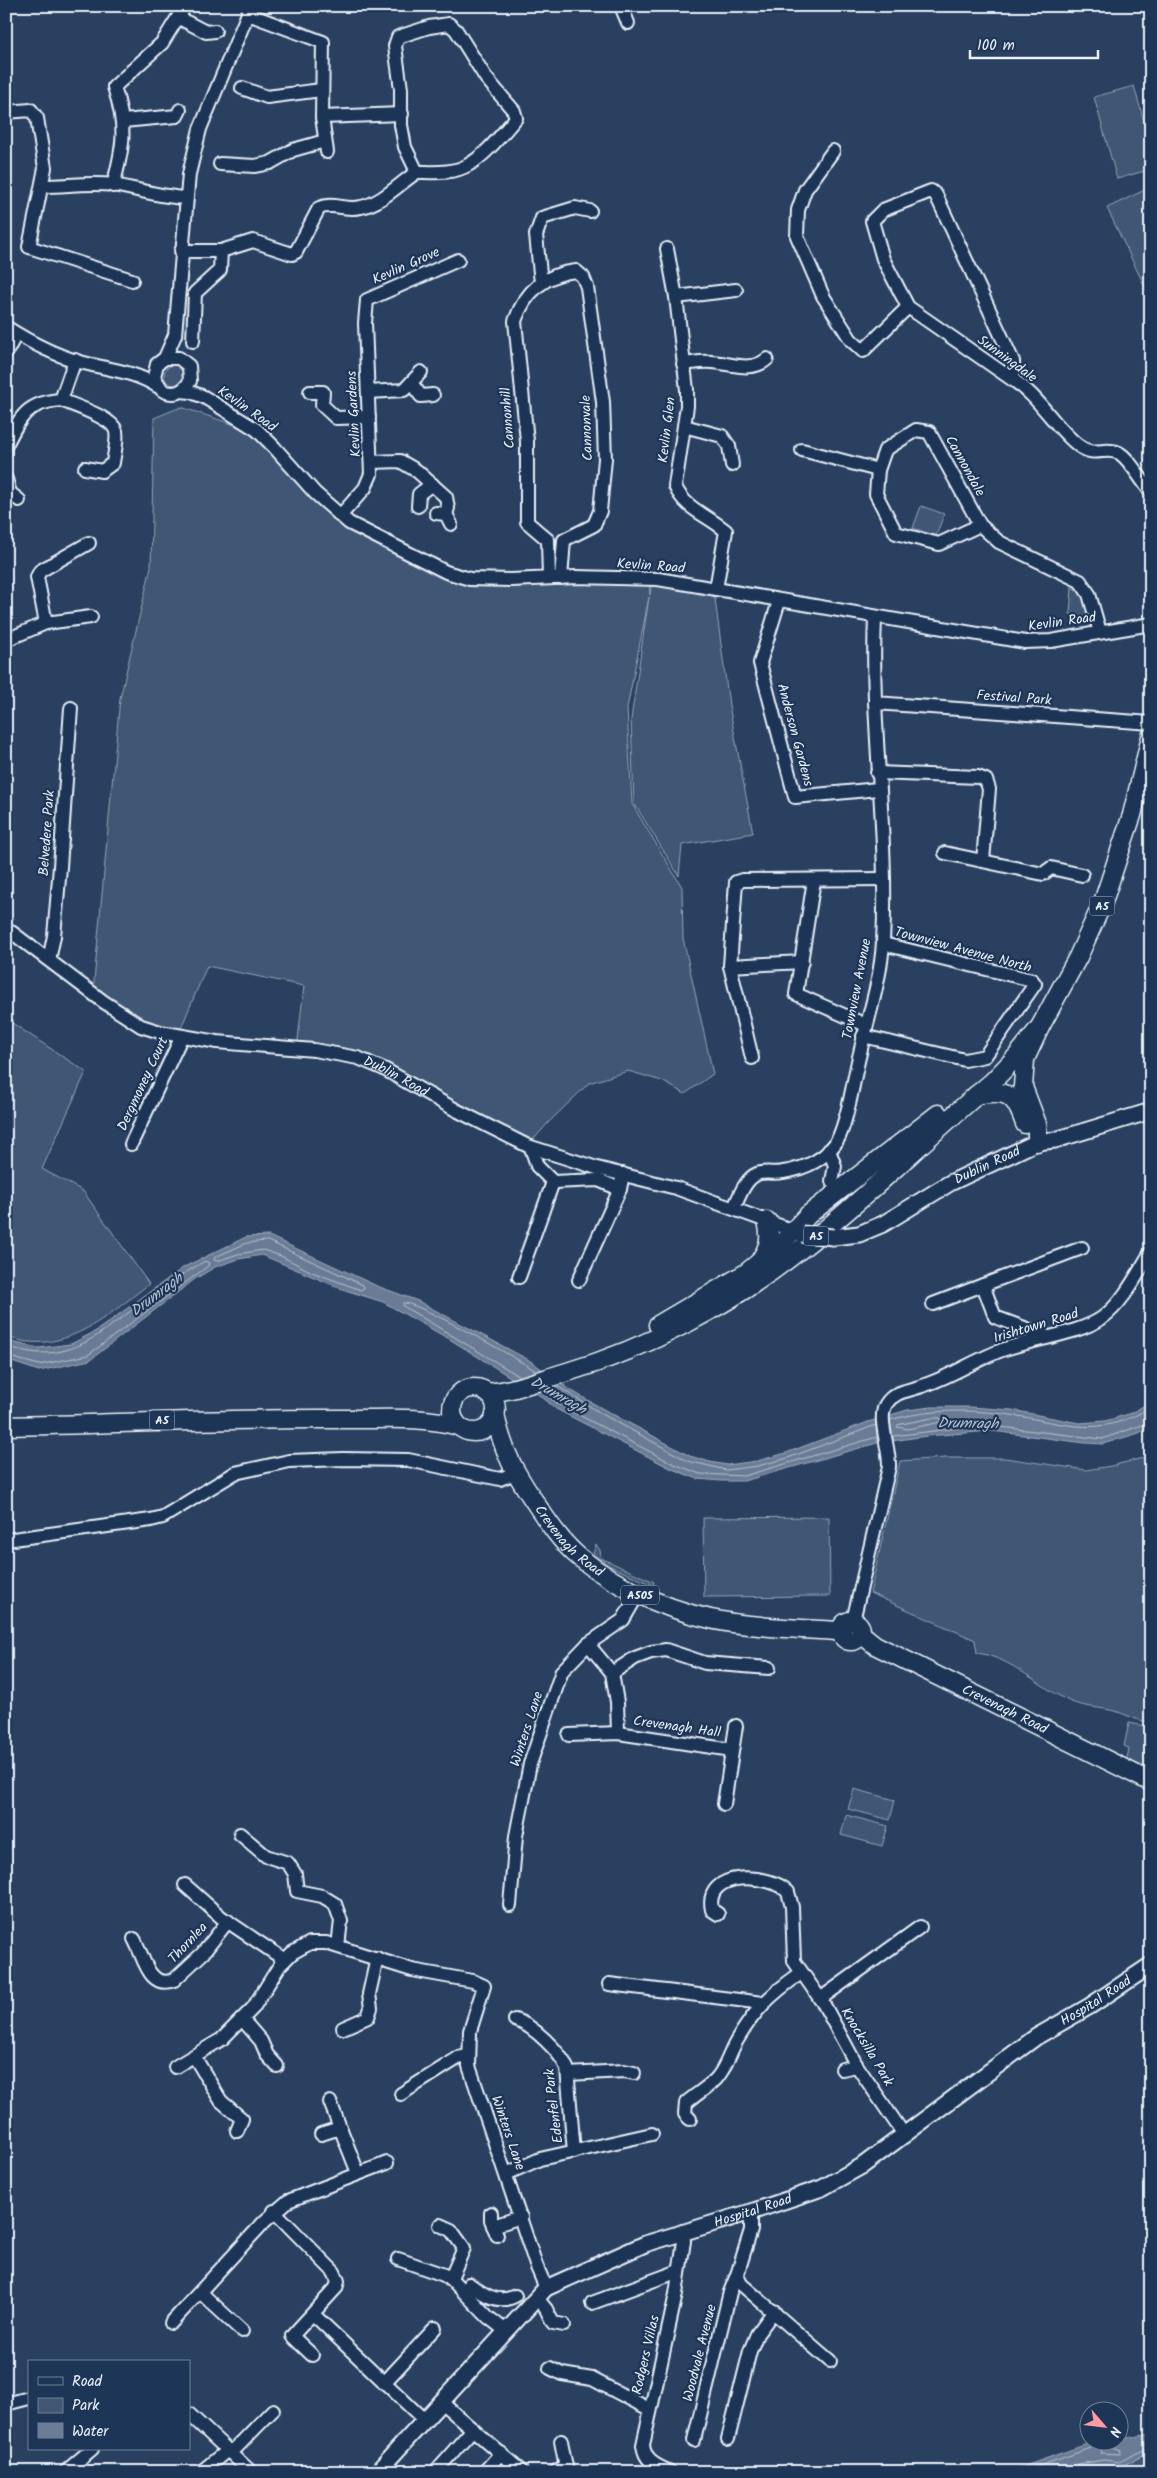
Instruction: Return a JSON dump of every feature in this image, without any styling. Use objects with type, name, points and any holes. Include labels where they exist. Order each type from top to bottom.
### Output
[{"type":"highway","name":"A5","points":[[430,1420],[446,1413],[452,1407],[458,1394],[466,1389],[481,1389],[492,1404],[510,1389],[576,1369],[635,1348],[689,1322],[784,1263],[816,1237],[976,1095],[1017,1056],[1040,1026],[1078,958],[1103,902],[1132,816],[1151,737]]},
{"type":"highway","points":[[1037,1142],[1037,1124],[1023,1087],[1025,1059],[1040,1026]]},
{"type":"highway","points":[[596,1362],[758,1263],[798,1232],[808,1215],[994,1069],[1017,1056]]},
{"type":"highway","points":[[976,1095],[994,1091],[1010,1096],[1018,1104],[1028,1134],[1037,1142]]},
{"type":"highway","points":[[758,1263],[769,1246],[770,1237],[767,1221]]},
{"type":"highway","points":[[478,1432],[488,1427],[492,1404]]},
{"type":"highway","name":"Crevenagh Road","points":[[492,1404],[502,1446],[515,1473],[549,1524],[578,1556],[638,1594],[680,1609],[730,1622],[852,1629],[875,1645],[1151,1782]]},
{"type":"highway","points":[[452,1407],[453,1418],[458,1426]]},
{"type":"highway","name":"A5","points":[[6,1426],[188,1419],[430,1420],[458,1426],[467,1431],[478,1432]]},
{"type":"highway","points":[[478,1432],[502,1446]]},
{"type":"main road","name":"Dublin Road","points":[[798,1232],[833,1236],[859,1234],[883,1224],[950,1183],[1037,1142],[1055,1140],[1151,1112]]},
{"type":"main road","name":"Hospital Road","points":[[377,2472],[541,2293],[645,2244],[682,2231],[815,2192],[862,2166],[905,2136],[1036,2037],[1090,2006],[1151,1965]]},
{"type":"street","points":[[113,186],[122,154],[123,121],[114,87],[162,43],[185,6]]},
{"type":"street","points":[[621,6],[628,23]]},
{"type":"street","points":[[157,386],[154,371],[157,364],[165,358],[175,335],[186,198],[200,129],[250,10],[323,42],[321,90],[326,146],[293,150],[270,163],[254,166],[220,164]]},
{"type":"street","points":[[179,18],[206,32],[215,31]]},
{"type":"street","points":[[181,251],[221,251],[252,241],[292,254],[296,252],[319,208],[326,205],[359,208],[372,204],[417,172],[444,172],[467,166],[504,132],[516,118],[514,111],[486,78],[456,30],[449,24],[429,27],[398,37],[394,46],[401,89],[405,147],[417,172]]},
{"type":"street","points":[[242,88],[267,97],[321,90]]},
{"type":"street","points":[[6,112],[31,110],[38,118],[45,168],[30,247],[132,280]]},
{"type":"street","points":[[123,121],[177,116],[180,110]]},
{"type":"street","points":[[322,117],[402,114]]},
{"type":"street","points":[[833,151],[805,190],[798,210],[796,236],[823,296],[851,340],[863,351],[908,307]]},
{"type":"street","points":[[43,186],[86,183],[113,186],[165,197],[186,198]]},
{"type":"street","name":"Sunningdale","points":[[1014,380],[1012,361],[936,195],[931,191],[883,210],[872,221],[883,259],[908,307],[1025,388],[1078,446],[1093,454],[1113,451],[1122,454],[1151,492]]},
{"type":"street","points":[[541,283],[536,235],[542,218],[575,208],[590,211]]},
{"type":"street","name":"Kevlin Glen","points":[[667,249],[676,296],[687,390],[675,486],[680,499],[692,510],[713,520],[726,532],[716,589]]},
{"type":"street","points":[[193,341],[194,293],[220,270],[221,251]]},
{"type":"street","name":"Kevlin Grove","points":[[367,300],[458,260]]},
{"type":"street","name":"Cannonhill","points":[[555,578],[548,540],[527,522],[527,441],[515,321],[521,305],[541,283],[547,278],[567,272]]},
{"type":"street","name":"Cannonvale","points":[[555,578],[564,540],[594,525],[600,511],[605,459],[603,402],[587,287],[581,273],[567,272]]},
{"type":"street","points":[[676,296],[739,289]]},
{"type":"street","name":"Kevlin Gardens","points":[[340,516],[365,488],[371,474],[365,323],[367,300]]},
{"type":"street","points":[[6,353],[11,330],[75,360],[136,375],[167,393],[181,391],[186,387],[191,376],[188,366],[182,360],[175,357],[165,358]]},
{"type":"street","points":[[175,335],[182,360]]},
{"type":"street","points":[[61,400],[75,360]]},
{"type":"street","points":[[683,364],[710,362],[743,366],[764,366]]},
{"type":"street","points":[[136,375],[154,371]]},
{"type":"street","points":[[368,392],[404,390],[421,372]]},
{"type":"street","name":"Kevlin Road","points":[[191,376],[204,397]]},
{"type":"street","points":[[411,383],[421,396],[432,395]]},
{"type":"street","name":"Kevlin Road","points":[[181,391],[204,397],[257,430],[314,493],[340,516],[366,532],[446,572],[470,579],[652,579],[1025,642],[1051,641],[1151,624]]},
{"type":"street","points":[[310,392],[322,392],[322,405],[336,418],[369,417]]},
{"type":"street","points":[[6,446],[19,419],[42,401],[61,400],[113,424],[116,431],[113,463],[102,471],[85,468]]},
{"type":"street","points":[[684,426],[722,436],[728,446],[734,468]]},
{"type":"street","name":"Cannondale","points":[[980,525],[939,544],[896,533],[876,494],[878,470],[885,450],[916,430],[930,432],[980,525],[999,542],[1080,581],[1089,594],[1100,632]]},
{"type":"street","points":[[802,450],[878,470]]},
{"type":"street","points":[[372,462],[400,461],[432,484],[446,497],[448,508],[444,517]]},
{"type":"street","points":[[6,478],[10,493],[19,500]]},
{"type":"street","points":[[418,506],[419,494],[432,484]]},
{"type":"street","points":[[46,623],[37,577],[40,571],[89,543]]},
{"type":"street","name":"Anderson Gardens","points":[[778,601],[760,663],[795,797],[878,789]]},
{"type":"street","points":[[6,640],[46,623],[92,617]]},
{"type":"street","name":"Townview Avenue","points":[[734,1208],[744,1186],[756,1174],[783,1172],[802,1167],[819,1159],[829,1150],[838,1137],[844,1120],[883,944],[883,879],[875,703],[875,618]]},
{"type":"street","name":"Festival Park","points":[[875,703],[1151,723]]},
{"type":"street","name":"Belvedere Park","points":[[49,960],[55,926],[71,708]]},
{"type":"street","points":[[877,773],[978,777],[986,780],[989,790],[983,861]]},
{"type":"street","points":[[945,853],[1043,874],[1051,868],[1082,875]]},
{"type":"street","points":[[752,1058],[730,966],[736,882],[742,880],[883,879]]},
{"type":"street","points":[[814,880],[802,962],[796,989],[798,997],[865,1031]]},
{"type":"street","name":"Dublin Road","points":[[6,928],[141,1026],[160,1032],[217,1042],[314,1050],[358,1058],[384,1069],[473,1119],[531,1147],[676,1188],[798,1232]]},
{"type":"street","name":"Townview Avenue North","points":[[865,1031],[965,1060],[985,1056],[1034,984],[1032,980],[883,944]]},
{"type":"street","points":[[730,966],[802,962]]},
{"type":"street","name":"Dergmoney Court","points":[[132,1144],[182,1036]]},
{"type":"street","points":[[531,1147],[537,1166],[553,1182],[598,1180],[620,1189]]},
{"type":"street","points":[[829,1150],[835,1166],[832,1180]]},
{"type":"street","points":[[579,1280],[620,1189],[623,1174]]},
{"type":"street","points":[[519,1277],[553,1182]]},
{"type":"street","points":[[933,1304],[1082,1248]]},
{"type":"street","name":"Irishtown Road","points":[[852,1629],[890,1456],[882,1416],[885,1405],[902,1391],[923,1386],[1004,1349],[1090,1325],[1112,1311],[1151,1252]]},
{"type":"street","points":[[983,1285],[996,1317],[1046,1336]]},
{"type":"street","points":[[6,1540],[163,1517],[235,1474],[289,1461],[343,1458],[408,1460],[500,1479],[515,1473]]},
{"type":"street","name":"Winters Lane","points":[[510,1905],[516,1836],[530,1764],[562,1671],[588,1644],[622,1620],[638,1594]]},
{"type":"street","name":"Crevenagh Hall","points":[[588,1644],[612,1673],[617,1702],[618,1734]]},
{"type":"street","points":[[612,1673],[635,1658],[651,1652],[666,1650],[704,1664],[769,1668]]},
{"type":"street","name":"Crevenagh Hall","points":[[724,1804],[736,1726]]},
{"type":"street","name":"Crevenagh Hall","points":[[569,1735],[618,1734],[732,1750]]},
{"type":"street","points":[[240,1834],[266,1856],[288,1863],[295,1874],[297,1891],[322,1896],[335,1904],[341,1921],[338,1946]]},
{"type":"street","name":"Knocksilla Park","points":[[718,1914],[712,1910],[710,1904],[720,1883],[728,1879],[772,1882],[788,1892],[792,1906],[794,1961],[820,1998],[857,2066],[905,2136]]},
{"type":"street","name":"Thornlea","points":[[185,1885],[228,1921],[285,1960]]},
{"type":"street","name":"Thornlea","points":[[134,1939],[152,1976],[162,1983],[167,1983],[174,1980],[203,1953],[228,1921]]},
{"type":"street","points":[[820,1998],[920,1927]]},
{"type":"street","points":[[175,2067],[222,2039],[253,2008],[292,1952],[310,1943],[326,1942],[376,1958],[369,1994],[371,2008],[368,2017],[343,2028]]},
{"type":"street","name":"Winters Lane","points":[[376,1958],[412,1970],[473,1981],[484,1986],[470,2031],[468,2056],[470,2066],[521,2217],[546,2309],[553,2323],[564,2325]]},
{"type":"street","points":[[690,2119],[685,2114],[686,2103],[716,2079],[727,2064],[734,2044],[755,2010],[801,1973]]},
{"type":"street","points":[[609,1984],[763,2003]]},
{"type":"street","points":[[242,2020],[261,2041],[267,2055],[277,2066]]},
{"type":"street","name":"Edenfel Park","points":[[515,2020],[550,2044],[561,2055],[568,2074],[574,2152]]},
{"type":"street","points":[[194,2056],[221,2101],[242,2119],[237,2131]]},
{"type":"street","points":[[401,2094],[458,2058],[468,2056]]},
{"type":"street","points":[[842,2068],[857,2066]]},
{"type":"street","points":[[568,2074],[624,2071],[634,2074]]},
{"type":"street","points":[[330,2102],[358,2173]]},
{"type":"street","points":[[320,2134],[340,2128]]},
{"type":"street","name":"Edenfel Park","points":[[506,2174],[540,2159],[652,2134]]},
{"type":"street","points":[[171,2323],[274,2211],[288,2201],[387,2163]]},
{"type":"street","points":[[274,2211],[334,2272],[338,2281],[336,2288],[292,2336],[312,2355]]},
{"type":"street","name":"Woodvale Avenue","points":[[694,2440],[730,2292],[751,2230],[751,2212]]},
{"type":"street","points":[[491,2213],[495,2230],[521,2217]]},
{"type":"street","points":[[440,2225],[451,2230],[464,2248],[450,2280]]},
{"type":"street","name":"Rodgers Villas","points":[[670,2472],[647,2467],[642,2445],[679,2271],[684,2241],[682,2231]]},
{"type":"street","points":[[398,2259],[450,2280],[506,2331]]},
{"type":"street","points":[[592,2303],[679,2271]]},
{"type":"street","points":[[737,2275],[741,2284],[830,2361]]},
{"type":"street","points":[[469,2284],[498,2300],[508,2300],[515,2296]]},
{"type":"street","points":[[200,2292],[242,2331]]},
{"type":"street","points":[[480,2309],[488,2296]]},
{"type":"street","points":[[728,2439],[750,2351],[757,2334],[774,2311]]},
{"type":"street","points":[[313,2314],[424,2420]]},
{"type":"street","points":[[384,2383],[435,2328]]},
{"type":"street","points":[[550,2368],[562,2374],[592,2379],[649,2408]]},
{"type":"street","points":[[6,2404],[28,2398]]},
{"type":"street","points":[[441,2402],[522,2472]]},
{"type":"street","points":[[201,2472],[234,2449],[273,2410]]},
{"type":"street","points":[[190,2415],[251,2472]]},
{"type":"street","points":[[435,2472],[473,2429]]},
{"type":"street","points":[[561,2441],[562,2470]]},
{"type":"street","points":[[65,2472],[91,2450]]},
{"type":"street","points":[[484,2472],[501,2453]]},
{"type":"green space","points":[[1134,86],[1151,146],[1151,169],[1117,179],[1094,97]]},
{"type":"green space","points":[[1151,187],[1151,289],[1147,291],[1107,208]]},
{"type":"green space","points":[[174,365],[181,368],[184,375],[181,382],[174,385],[167,382],[164,375],[167,368]]},
{"type":"green space","points":[[181,407],[235,425],[253,434],[311,494],[466,584],[488,586],[550,582],[649,582],[650,595],[652,581],[714,591],[729,705],[753,833],[682,845],[679,876],[634,803],[631,719],[649,597],[627,708],[632,804],[682,887],[683,938],[713,1074],[685,1094],[662,1081],[628,1071],[589,1083],[548,1123],[528,1146],[384,1069],[297,1048],[304,986],[207,966],[179,1033],[160,1032],[93,992],[120,698],[151,567],[154,418]]},
{"type":"green space","points":[[921,506],[944,514],[936,536],[913,528]]},
{"type":"green space","points":[[1072,587],[1083,594],[1090,618],[1070,614]]},
{"type":"green space","points":[[6,1019],[86,1072],[42,1169],[83,1191],[149,1284],[101,1320],[65,1338],[46,1342],[26,1342],[6,1336]]},
{"type":"green space","points":[[1151,1456],[1151,1480],[1143,1503],[1151,1504],[1151,1722],[1112,1710],[1069,1701],[1002,1660],[977,1653],[975,1640],[870,1593],[900,1461],[946,1458],[1005,1458],[1086,1470]]},
{"type":"green space","points":[[829,1517],[830,1596],[704,1597],[703,1518]]},
{"type":"green space","points":[[596,1545],[600,1550],[601,1558],[654,1582],[653,1585],[610,1566],[593,1554]]},
{"type":"green space","points":[[1129,1723],[1151,1727],[1151,1775],[1134,1766],[1132,1761],[1127,1759],[1129,1748],[1124,1746]]},
{"type":"green space","points":[[854,1789],[895,1800],[890,1820],[848,1809]]},
{"type":"green space","points":[[846,1815],[888,1826],[882,1846],[841,1835]]},
{"type":"green space","points":[[1143,2455],[1151,2455],[1151,2472],[1068,2472],[1105,2465],[1120,2467]]},
{"type":"water","name":"Drumragh","points":[[269,1236],[377,1286],[418,1301],[529,1360],[572,1391],[605,1410],[690,1456],[710,1462],[727,1465],[757,1461],[786,1453],[868,1422],[907,1410],[931,1407],[1012,1410],[1079,1423],[1105,1421],[1132,1413],[1151,1401],[1151,1426],[1139,1433],[1103,1444],[992,1431],[927,1436],[877,1443],[744,1481],[698,1479],[672,1469],[556,1409],[542,1397],[451,1340],[383,1302],[342,1289],[262,1255],[239,1259],[215,1267],[195,1279],[90,1360],[39,1371],[6,1360],[6,1341],[39,1348],[71,1344],[96,1331],[184,1267],[246,1237]]},
{"type":"water","points":[[1151,2434],[1151,2455],[1143,2455],[1120,2467],[1105,2465],[1068,2472],[1008,2472],[1080,2446],[1080,2450],[1130,2450],[1130,2437]]}]
